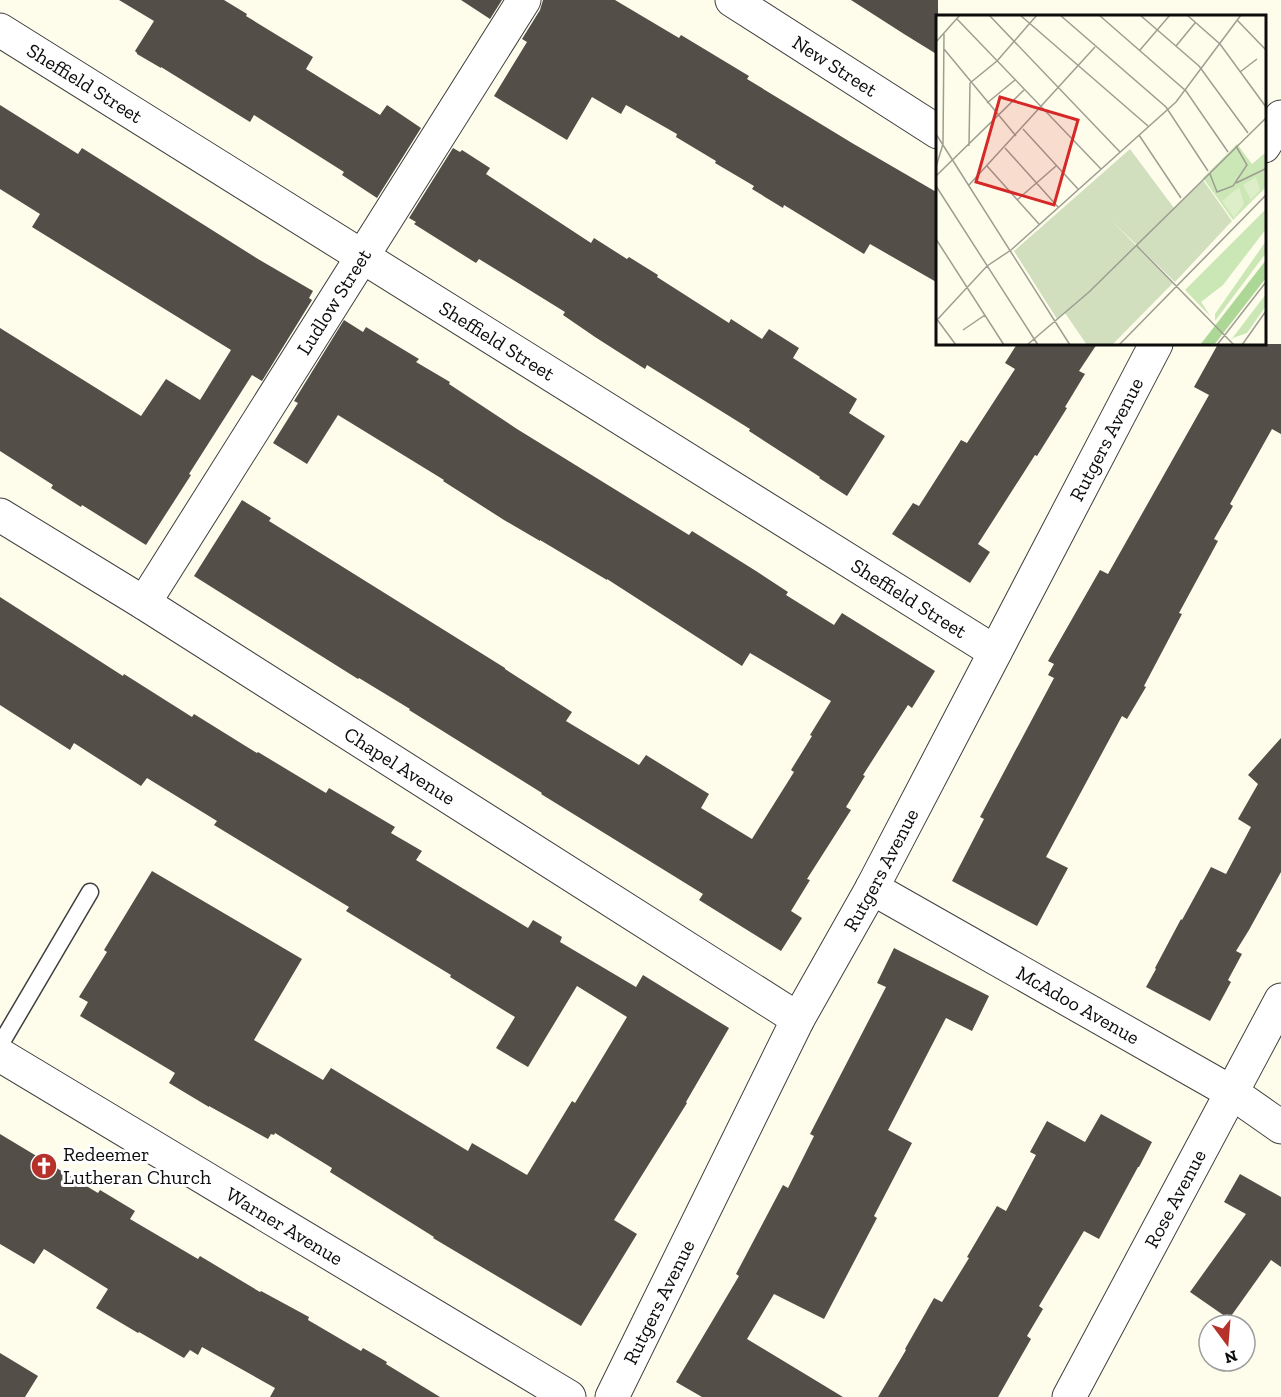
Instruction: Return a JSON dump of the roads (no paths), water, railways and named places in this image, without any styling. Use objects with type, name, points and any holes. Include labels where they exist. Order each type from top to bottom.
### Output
[{"type":"street","name":"Ludlow Street","points":[[144,603],[524,0]]},
{"type":"street","name":"New Street","points":[[732,0],[936,131]]},
{"type":"street","name":"Sheffield Street","points":[[0,30],[996,652]]},
{"type":"street","points":[[1266,143],[1281,117]]},
{"type":"street","name":"Rutgers Avenue","points":[[612,1397],[798,1018],[872,888],[1155,345]]},
{"type":"street","name":"Chapel Avenue","points":[[0,515],[144,603],[798,1018]]},
{"type":"street","name":"McAdoo Avenue","points":[[872,888],[1231,1092],[1281,1127]]},
{"type":"street","name":"Rose Avenue","points":[[1069,1397],[1281,1000]]},
{"type":"street","name":"Warner Avenue","points":[[0,1055],[569,1397]]},
{"type":"lane","points":[[0,1044],[90,892]]},
{"type":"place","name":"Redeemer Lutheran Church","points":[[44,1166]]}]
